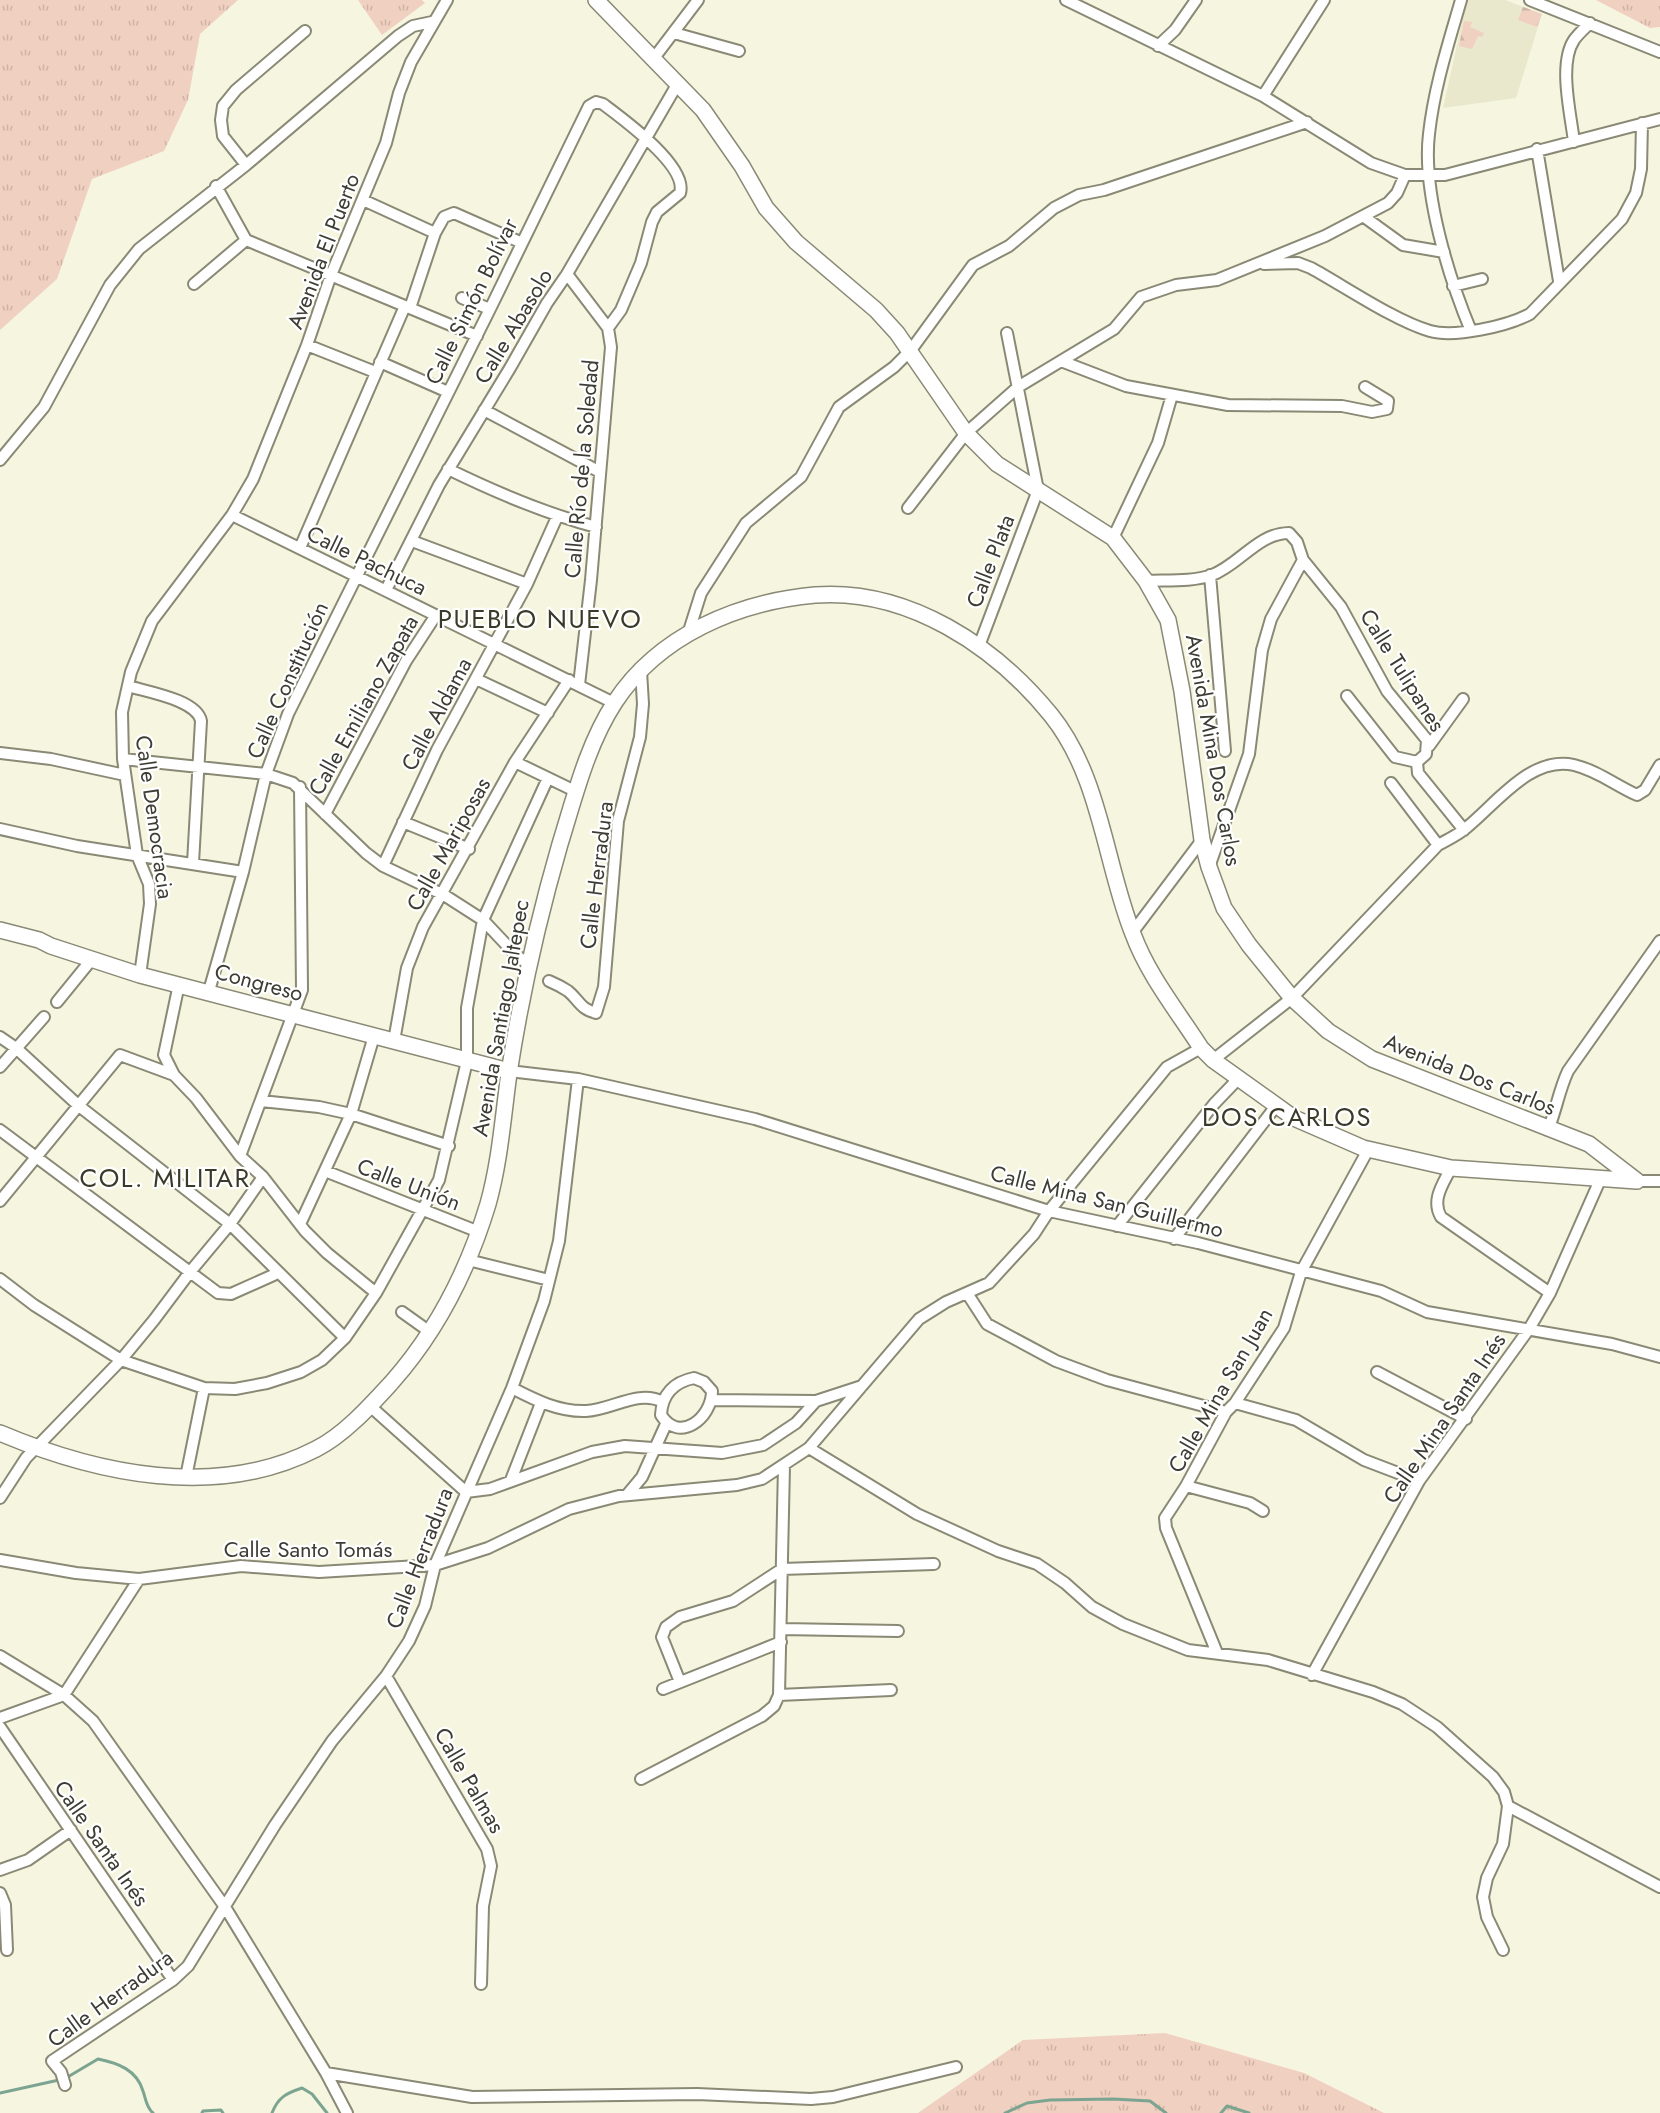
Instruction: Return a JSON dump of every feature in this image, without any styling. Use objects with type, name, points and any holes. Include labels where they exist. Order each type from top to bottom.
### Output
[{"type":"street","name":"Avenida El Puerto","points":[[232,515],[253,479],[307,345],[331,275],[386,143],[407,72],[432,22],[447,0]]},
{"type":"street","name":"Avenida Mina Dos Carlos","points":[[596,0],[703,110],[742,166],[766,208],[807,254],[876,310],[911,350],[966,433],[997,464],[1113,538],[1146,581],[1168,620],[1182,691],[1202,840],[1209,867],[1224,908],[1249,945],[1292,998]]},
{"type":"street","points":[[654,58],[698,0]]},
{"type":"street","points":[[1066,0],[1263,96],[1371,163],[1405,175],[1431,177],[1660,119]]},
{"type":"street","points":[[1085,10],[1092,0]]},
{"type":"street","points":[[1158,46],[1175,30],[1196,0]]},
{"type":"street","points":[[1263,96],[1324,0]]},
{"type":"street","points":[[1461,0],[1445,50],[1434,96],[1428,137],[1431,177],[1444,252],[1453,286],[1471,331]]},
{"type":"street","points":[[1530,0],[1660,52]]},
{"type":"street","points":[[0,460],[44,407],[110,285],[139,249],[216,186],[246,165],[398,36],[413,26],[432,22]]},
{"type":"street","points":[[1574,142],[1567,86],[1567,58],[1573,41],[1590,23]]},
{"type":"street","points":[[246,165],[224,136],[221,120],[223,106],[236,90],[305,31]]},
{"type":"street","points":[[674,33],[739,51]]},
{"type":"street","name":"Calle Abasolo","points":[[386,590],[448,469],[547,303],[567,274],[678,83]]},
{"type":"street","name":"Calle Simón Bolívar","points":[[355,575],[477,336],[520,242],[589,106],[596,102],[603,104],[646,137]]},
{"type":"street","points":[[689,631],[701,592],[746,523],[801,477],[839,407],[894,367],[911,350],[973,265],[1009,246],[1054,208],[1079,195],[1104,190],[1307,122]]},
{"type":"street","points":[[1255,264],[1298,263],[1432,332],[1471,331],[1512,324],[1530,314],[1559,281],[1622,219],[1636,193],[1641,169],[1642,123]]},
{"type":"street","points":[[567,274],[608,328],[621,310],[641,263],[657,212],[680,193],[681,189],[679,179],[646,137]]},
{"type":"street","points":[[1537,149],[1559,281]]},
{"type":"street","points":[[908,508],[966,433],[1018,387],[1114,329],[1141,297],[1176,285],[1217,280],[1325,236],[1388,203],[1397,193],[1405,175]]},
{"type":"street","points":[[216,186],[246,240],[477,336]]},
{"type":"street","points":[[363,200],[435,233]]},
{"type":"street","points":[[300,548],[345,438],[377,367],[408,307],[435,233],[444,217],[454,213],[520,242]]},
{"type":"street","points":[[1363,216],[1403,245],[1444,252]]},
{"type":"street","points":[[194,284],[246,240]]},
{"type":"street","points":[[1453,286],[1482,279]]},
{"type":"street","points":[[462,298],[490,309]]},
{"type":"street","name":"Calle Río de la Soledad","points":[[574,682],[596,527],[611,347],[608,328]]},
{"type":"street","points":[[1007,333],[1038,490]]},
{"type":"street","points":[[307,345],[448,392]]},
{"type":"street","points":[[1061,361],[1126,386],[1228,405],[1342,406],[1372,412],[1387,409],[1388,401],[1365,387]]},
{"type":"street","points":[[1113,538],[1158,443],[1172,395]]},
{"type":"street","points":[[484,410],[600,472]]},
{"type":"street","points":[[448,469],[505,497],[557,517],[596,527]]},
{"type":"street","name":"Calle Plata","points":[[979,646],[1038,490]]},
{"type":"street","name":"Calle Pachuca","points":[[232,515],[614,703]]},
{"type":"street","name":"Calle Democracia","points":[[140,975],[150,904],[149,884],[138,855],[124,775],[122,712],[128,686],[153,621],[232,515]]},
{"type":"street","name":"Calle Aldama","points":[[383,866],[437,750],[527,585],[557,517]]},
{"type":"street","name":"Calle Tulipanes","points":[[1210,575],[1229,566],[1249,549],[1282,533],[1289,533],[1297,542],[1303,560],[1341,607],[1387,691],[1422,734],[1429,746],[1426,754],[1417,762],[1418,773],[1464,830]]},
{"type":"street","points":[[412,541],[527,585]]},
{"type":"street","points":[[1209,867],[1249,754],[1262,650],[1271,620],[1303,560]]},
{"type":"street","name":"Calle Constitución","points":[[209,991],[243,872],[266,774],[288,714],[355,575]]},
{"type":"street","points":[[1146,581],[1210,575],[1225,751]]},
{"type":"street","name":"Avenida Santiago Jaltepec","points":[[0,1433],[35,1448],[104,1468],[186,1477],[243,1474],[281,1463],[319,1448],[370,1406],[402,1370],[448,1306],[478,1232],[497,1166],[528,964],[575,791],[592,747],[614,703],[641,671],[689,631],[733,612],[773,601],[836,594],[868,597],[909,609],[952,629],[979,646],[1028,690],[1055,720],[1087,783],[1132,933],[1145,960],[1201,1048],[1213,1060],[1276,1106],[1294,1118],[1368,1150],[1451,1168],[1638,1181]]},
{"type":"street","name":"Calle Emiliano Zapata","points":[[324,814],[406,661],[436,615]]},
{"type":"street","name":"Calle Herradura","points":[[549,981],[571,993],[578,1005],[587,1011],[596,1013],[603,987],[618,821],[640,736],[643,704],[641,671]]},
{"type":"street","points":[[476,679],[548,713]]},
{"type":"street","name":"Calle Mariposas","points":[[394,1041],[407,968],[423,927],[444,895],[515,762],[548,713],[574,682]]},
{"type":"street","points":[[128,686],[190,705],[200,712],[193,863]]},
{"type":"street","points":[[1347,696],[1395,757],[1417,762]]},
{"type":"street","points":[[1429,746],[1463,699]]},
{"type":"street","points":[[0,753],[51,759],[124,775]]},
{"type":"street","points":[[123,759],[266,774],[300,787],[324,814],[383,866],[444,895],[483,920],[516,955],[528,964]]},
{"type":"street","points":[[515,762],[575,791]]},
{"type":"street","points":[[1213,1060],[1292,998],[1438,845],[1464,830],[1531,773],[1561,763],[1575,765],[1602,774],[1637,795],[1644,790],[1660,765]]},
{"type":"street","points":[[0,1279],[34,1305],[121,1360],[204,1388],[235,1389],[267,1383],[301,1372],[322,1360],[345,1338],[376,1293],[439,1180],[466,1061],[467,1008],[483,920],[548,778]]},
{"type":"street","points":[[1391,783],[1438,845]]},
{"type":"street","points":[[240,1156],[302,990],[300,787]]},
{"type":"street","points":[[403,822],[469,849]]},
{"type":"street","points":[[0,829],[77,846],[243,872]]},
{"type":"street","points":[[1132,933],[1202,840]]},
{"type":"street","name":"Congreso","points":[[0,930],[39,940],[140,975],[209,991],[510,1071]]},
{"type":"street","points":[[1548,1130],[1559,1105],[1561,1085],[1568,1071],[1660,941]]},
{"type":"street","points":[[57,1002],[92,958]]},
{"type":"street","points":[[179,984],[164,1055],[174,1075],[196,1098],[240,1156],[263,1177],[301,1222],[305,1231],[327,1253],[376,1293]]},
{"type":"street","name":"Avenida Dos Carlos","points":[[1292,998],[1328,1031],[1372,1059],[1548,1130],[1589,1144],[1638,1181]]},
{"type":"street","points":[[0,1067],[44,1017]]},
{"type":"street","points":[[301,1222],[351,1114],[374,1036]]},
{"type":"street","points":[[0,1037],[16,1048],[79,1107],[230,1224],[345,1338]]},
{"type":"street","name":"Calle Santo Tomás","points":[[0,1560],[76,1573],[139,1579],[241,1566],[319,1572],[435,1565],[488,1548],[569,1509],[627,1495],[737,1485],[762,1479],[809,1448],[919,1319],[946,1302],[989,1284],[1034,1234],[1049,1211],[1167,1067],[1201,1048]]},
{"type":"street","points":[[0,1202],[120,1055],[174,1075]]},
{"type":"street","name":"Calle Mina San Guillermo","points":[[510,1071],[578,1079],[755,1119],[1049,1211],[1174,1239],[1381,1291],[1427,1312],[1612,1344],[1660,1357]]},
{"type":"street","points":[[1117,1226],[1214,1104],[1239,1078]]},
{"type":"street","name":"Calle Herradura","points":[[64,2085],[61,2072],[52,2061],[173,1980],[188,1966],[275,1824],[332,1741],[386,1676],[409,1641],[426,1606],[435,1565],[512,1388],[544,1301],[559,1241],[578,1079]]},
{"type":"street","points":[[261,1101],[319,1107],[351,1114],[448,1146]]},
{"type":"street","points":[[1174,1239],[1276,1106]]},
{"type":"street","points":[[0,1130],[38,1156],[218,1293],[225,1296],[278,1273]]},
{"type":"street","name":"Calle Mina San Juan","points":[[1217,1653],[1166,1528],[1165,1518],[1186,1486],[1226,1412],[1235,1403],[1284,1328],[1301,1272],[1368,1150]]},
{"type":"street","points":[[1451,1168],[1438,1195],[1436,1209],[1441,1217],[1550,1293]]},
{"type":"street","name":"Calle Unión","points":[[325,1172],[478,1232]]},
{"type":"street","points":[[0,1498],[35,1448],[121,1360],[230,1224],[263,1177]]},
{"type":"street","name":"Calle Mina Santa Inés","points":[[1312,1675],[1419,1481],[1529,1329],[1550,1293],[1600,1179]]},
{"type":"street","points":[[1638,1181],[1660,1181]]},
{"type":"street","points":[[468,1260],[549,1280]]},
{"type":"street","points":[[967,1293],[987,1324],[1056,1361],[1107,1380],[1226,1412]]},
{"type":"street","points":[[402,1312],[430,1332]]},
{"type":"street","points":[[1377,1372],[1466,1419]]},
{"type":"street","points":[[694,1378],[704,1382],[712,1391],[712,1400],[702,1419],[679,1429],[666,1424],[661,1415],[663,1402],[673,1386],[694,1378]]},
{"type":"street","points":[[712,1400],[816,1401],[862,1386]]},
{"type":"street","points":[[186,1477],[204,1388]]},
{"type":"street","points":[[512,1388],[541,1403],[573,1411],[590,1411],[627,1400],[654,1397],[663,1402]]},
{"type":"street","points":[[370,1406],[466,1492],[490,1489],[592,1452],[625,1446],[722,1453],[763,1445],[796,1423],[816,1401]]},
{"type":"street","points":[[511,1480],[541,1403]]},
{"type":"street","points":[[1235,1403],[1296,1420],[1364,1460],[1419,1481]]},
{"type":"street","points":[[627,1495],[642,1477],[666,1424]]},
{"type":"street","points":[[809,1448],[917,1514],[998,1551],[1037,1564],[1065,1582],[1092,1607],[1123,1624],[1188,1650],[1268,1660],[1373,1692],[1402,1704],[1437,1727],[1493,1777],[1504,1792],[1508,1806],[1503,1844],[1487,1878],[1483,1897],[1487,1917],[1503,1950]]},
{"type":"street","points":[[641,1779],[762,1716],[774,1706],[779,1695],[784,1466]]},
{"type":"street","points":[[1186,1486],[1250,1503],[1263,1511]]},
{"type":"street","points":[[680,1682],[662,1637],[666,1627],[680,1617],[733,1601],[782,1569],[934,1564]]},
{"type":"street","points":[[0,1718],[64,1695],[139,1579]]},
{"type":"street","points":[[781,1629],[898,1630]]},
{"type":"street","points":[[663,1689],[781,1642]]},
{"type":"street","points":[[0,1656],[64,1695],[93,1721],[225,1907],[326,2073],[347,2113]]},
{"type":"street","name":"Calle Palmas","points":[[386,1676],[487,1849],[490,1866],[483,1906],[481,1984]]},
{"type":"street","points":[[779,1695],[891,1690]]},
{"type":"street","name":"Calle Santa Inés","points":[[0,1727],[173,1980]]},
{"type":"street","points":[[0,1752],[10,1744]]},
{"type":"street","points":[[1508,1806],[1660,1887]]},
{"type":"street","points":[[0,1870],[28,1860],[70,1830]]},
{"type":"street","points":[[0,1893],[6,1905],[7,1950]]},
{"type":"street","points":[[326,2073],[394,2082],[472,2097],[697,2094],[811,2098],[833,2097],[956,2067]]},
{"type":"shaded area","points":[[1467,0],[1505,0],[1542,14],[1516,98],[1443,108]]},
{"type":"green space","points":[[0,0],[238,0],[200,34],[188,100],[164,151],[92,179],[57,279],[0,330]]},
{"type":"green space","points":[[358,0],[422,0],[425,3],[382,35]]},
{"type":"green space","points":[[1596,0],[1660,0],[1660,27],[1650,28]]},
{"type":"green space","points":[[1523,7],[1542,14],[1537,27],[1518,20]]},
{"type":"green space","points":[[1464,21],[1472,22],[1470,27],[1484,33],[1482,37],[1478,36],[1472,49],[1459,46]]},
{"type":"green space","points":[[1165,2033],[1304,2073],[1384,2113],[918,2113],[1023,2040]]},
{"type":"waterway","points":[[66,2078],[98,2059],[119,2065],[136,2078],[153,2113]]},
{"type":"waterway","points":[[0,2093],[59,2080]]},
{"type":"waterway","points":[[272,2113],[284,2096],[302,2088],[312,2094],[327,2113]]},
{"type":"waterway","points":[[1005,2113],[1027,2103],[1050,2100],[1113,2099],[1150,2101],[1166,2113]]},
{"type":"waterway","points":[[1221,2113],[1227,2106],[1249,2113]]},
{"type":"waterway","points":[[202,2113],[203,2111],[221,2110],[223,2113]]},
{"type":"district","name":"PUEBLO NUEVO","points":[[540,619]]},
{"type":"district","name":"DOS CARLOS","points":[[1287,1117]]},
{"type":"district","name":"COL. MILITAR","points":[[165,1178]]}]
